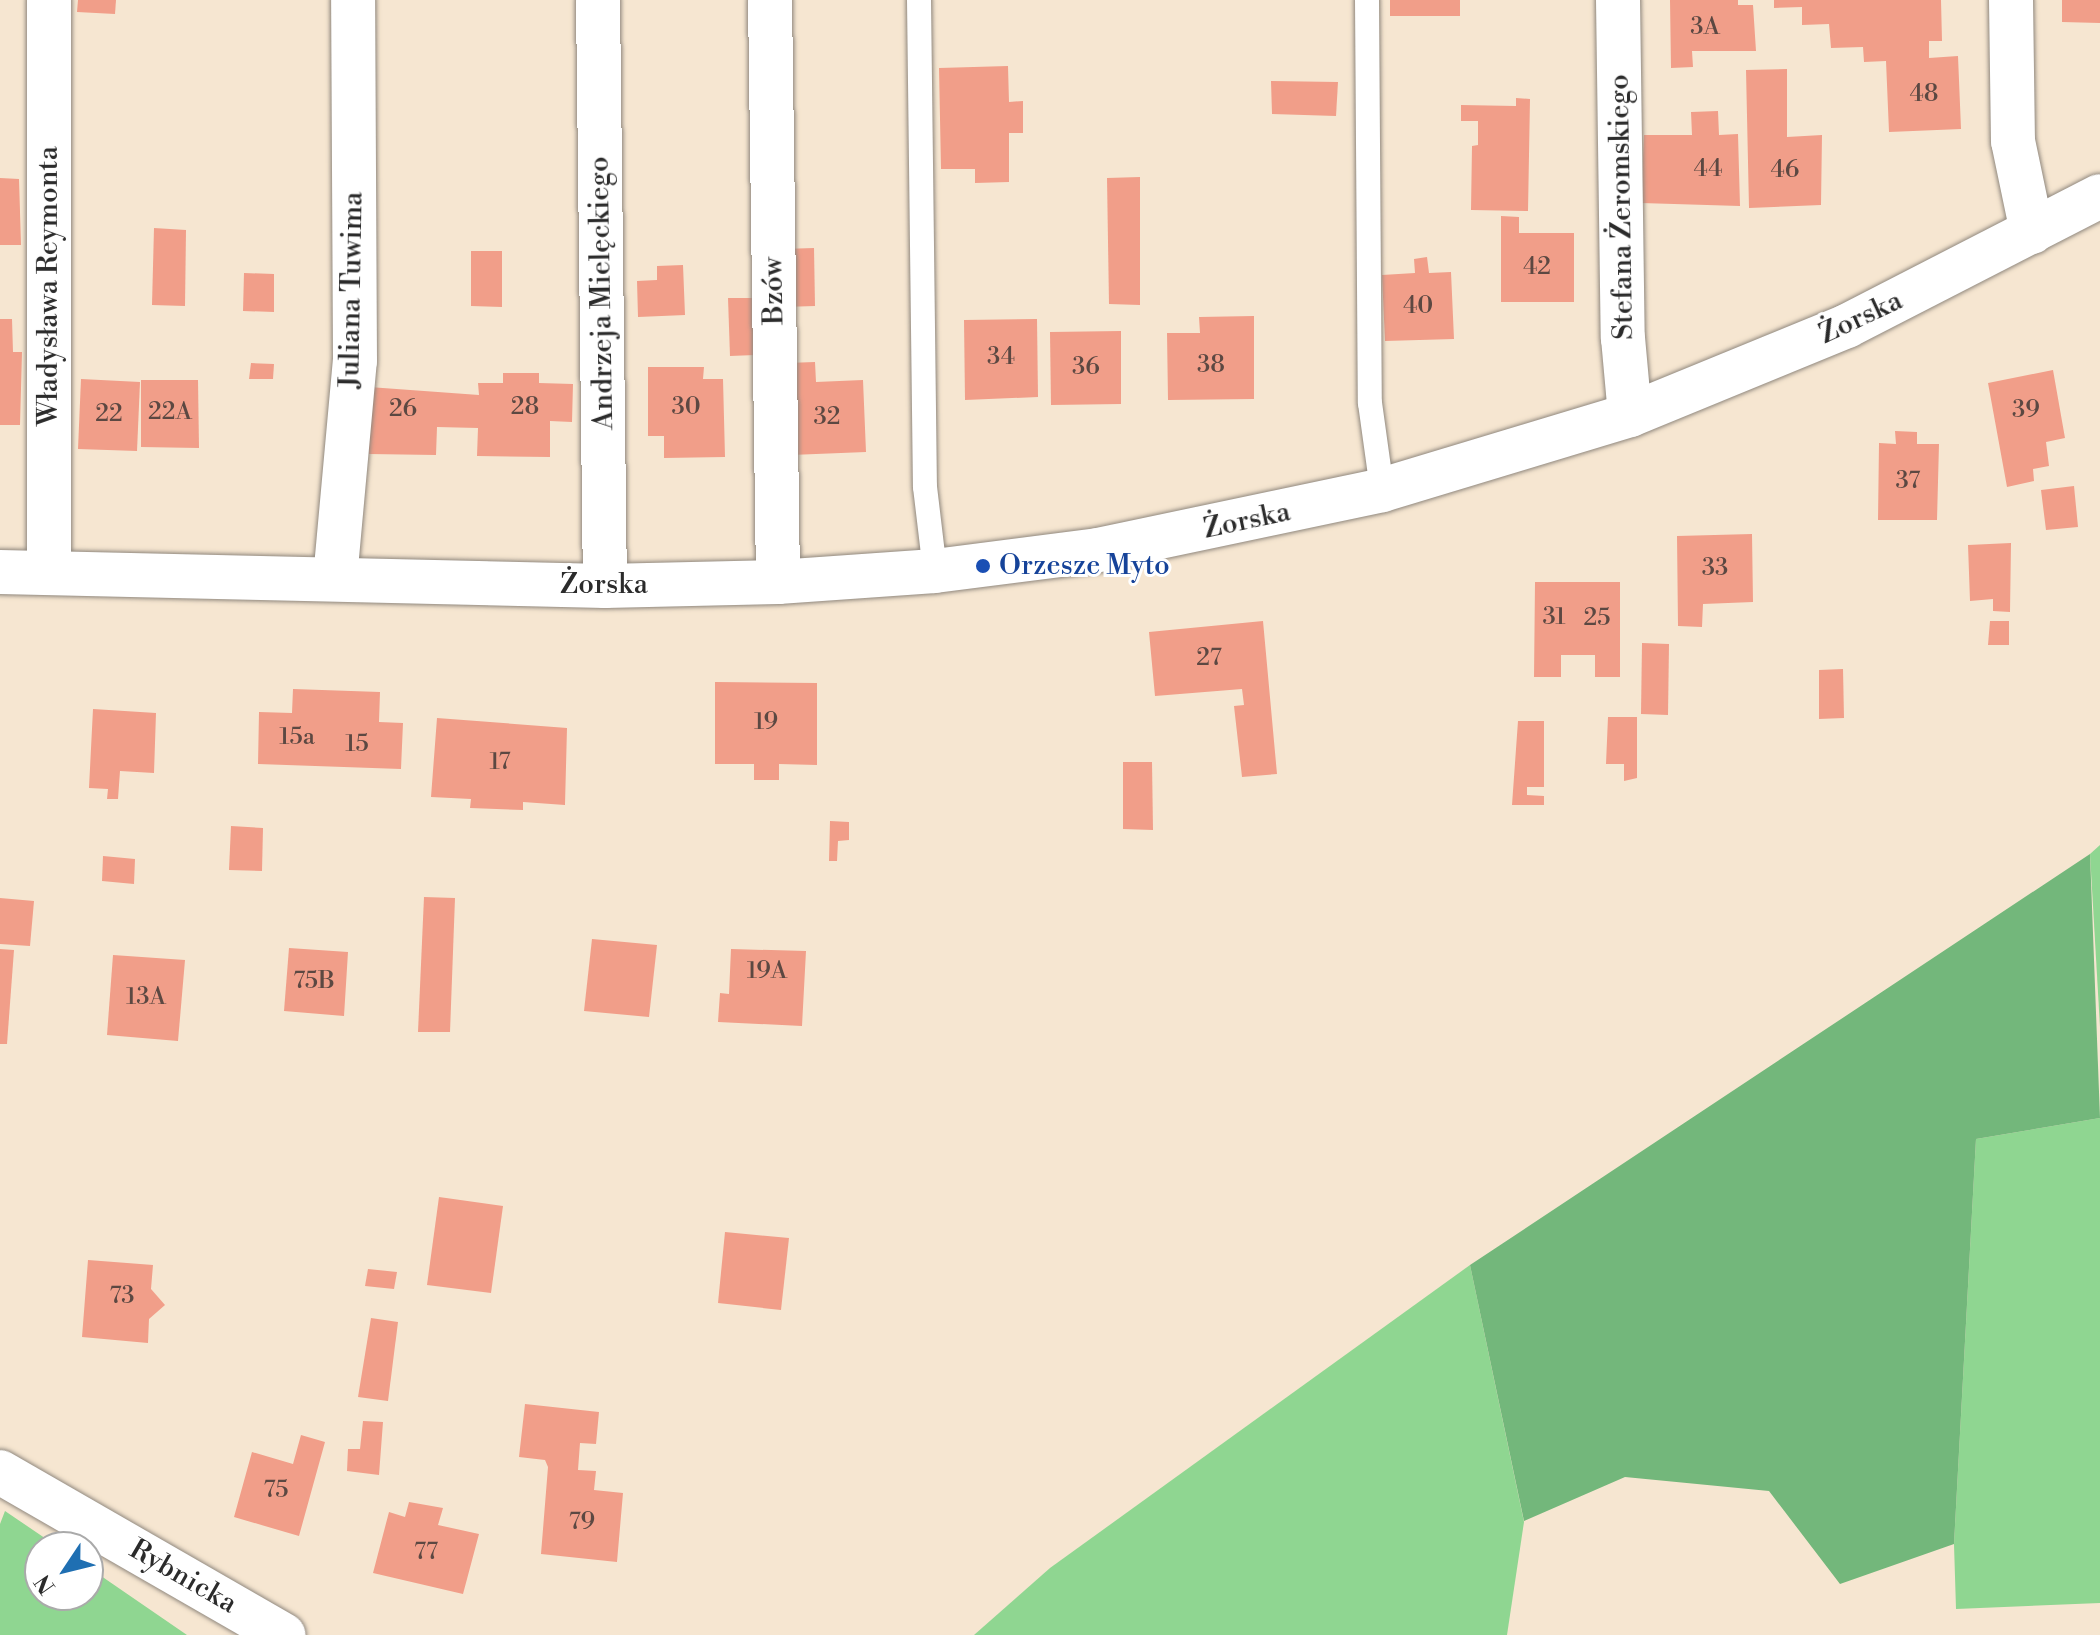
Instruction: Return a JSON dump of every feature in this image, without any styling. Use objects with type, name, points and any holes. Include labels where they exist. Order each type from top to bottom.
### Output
[{"type":"street","name":"Władysława Reymonta","points":[[49,0],[49,573]]},
{"type":"street","name":"Juliana Tuwima","points":[[335,579],[355,361],[353,0]]},
{"type":"street","name":"Andrzeja Mielęckiego","points":[[598,0],[605,586]]},
{"type":"street","name":"Bzów","points":[[770,0],[778,582]]},
{"type":"street","name":"Stefana Żeromskiego","points":[[1618,0],[1623,338],[1630,415]]},
{"type":"street","points":[[2011,0],[2013,141],[2032,232]]},
{"type":"street","name":"Żorska","points":[[0,572],[605,586],[778,582],[935,571],[1113,548],[1382,490],[1630,415],[1847,326],[2100,196]]},
{"type":"street","name":"Rybnicka","points":[[0,1472],[283,1635]]},
{"type":"lane","points":[[919,0],[925,487],[935,571]]},
{"type":"lane","points":[[1367,0],[1370,403],[1382,490]]},
{"type":"green space","points":[[2100,845],[2100,1027],[2090,854]]},
{"type":"green space","points":[[2090,854],[2100,1118],[1976,1139],[1954,1544],[1840,1584],[1769,1491],[1625,1477],[1524,1521],[1470,1265]]},
{"type":"green space","points":[[2100,1118],[2100,1603],[1956,1609],[1954,1544],[1976,1139]]},
{"type":"green space","points":[[1470,1265],[1524,1522],[1507,1635],[974,1635],[1050,1568]]},
{"type":"green space","points":[[5,1511],[34,1531],[24,1531],[24,1611],[104,1611],[104,1578],[187,1635],[0,1635],[0,1524]]},
{"type":"building","points":[[78,0],[116,0],[115,14],[77,12]]},
{"type":"building","points":[[1390,0],[1460,0],[1460,16],[1390,16]]},
{"type":"building","points":[[1670,0],[1738,0],[1738,5],[1753,5],[1756,51],[1692,51],[1693,67],[1671,68]]},
{"type":"building","points":[[1774,0],[1941,0],[1942,41],[1929,41],[1929,58],[1958,56],[1961,129],[1889,132],[1886,61],[1864,62],[1863,47],[1831,48],[1829,24],[1802,25],[1802,7],[1774,8]]},
{"type":"building","points":[[2062,0],[2100,0],[2100,23],[2062,22]]},
{"type":"building","points":[[1008,66],[1009,102],[1023,101],[1023,133],[1009,133],[1009,182],[975,183],[975,169],[941,169],[939,68]]},
{"type":"building","points":[[1787,69],[1787,137],[1822,135],[1821,205],[1749,208],[1746,70]]},
{"type":"building","points":[[1271,81],[1338,82],[1336,116],[1272,114]]},
{"type":"building","points":[[1516,98],[1530,99],[1528,211],[1471,210],[1472,146],[1478,145],[1478,121],[1461,121],[1461,105],[1516,106]]},
{"type":"building","points":[[1718,111],[1719,135],[1738,134],[1740,206],[1641,203],[1644,135],[1692,135],[1691,112]]},
{"type":"building","points":[[1140,177],[1140,305],[1109,304],[1107,178]]},
{"type":"building","points":[[0,178],[19,179],[21,245],[0,245]]},
{"type":"building","points":[[1501,216],[1519,217],[1519,233],[1574,233],[1574,302],[1501,302]]},
{"type":"building","points":[[154,228],[186,230],[185,306],[152,305]]},
{"type":"building","points":[[814,248],[815,306],[783,307],[782,249]]},
{"type":"building","points":[[471,251],[502,251],[502,307],[471,306]]},
{"type":"building","points":[[1427,257],[1429,273],[1451,272],[1454,339],[1385,341],[1382,275],[1415,273],[1414,259]]},
{"type":"building","points":[[683,265],[685,315],[638,317],[637,281],[657,280],[657,266]]},
{"type":"building","points":[[244,273],[274,274],[274,312],[243,311]]},
{"type":"building","points":[[728,298],[754,298],[755,355],[730,356]]},
{"type":"building","points":[[1254,316],[1254,399],[1168,400],[1167,333],[1200,333],[1199,317]]},
{"type":"building","points":[[0,319],[12,319],[13,352],[22,352],[20,425],[0,425]]},
{"type":"building","points":[[1037,319],[1038,397],[965,400],[964,320]]},
{"type":"building","points":[[1121,331],[1121,404],[1051,405],[1050,332]]},
{"type":"building","points":[[815,362],[816,382],[863,380],[866,452],[791,455],[787,363]]},
{"type":"building","points":[[251,363],[274,364],[273,379],[249,379]]},
{"type":"building","points":[[648,367],[704,367],[703,379],[723,379],[725,457],[664,458],[664,436],[648,436]]},
{"type":"building","points":[[2053,370],[2065,438],[2046,442],[2049,466],[2033,469],[2034,481],[2007,487],[1988,383]]},
{"type":"building","points":[[503,373],[539,373],[539,383],[573,384],[572,422],[550,421],[550,457],[477,456],[478,428],[437,427],[436,455],[369,454],[369,387],[479,395],[478,383],[503,383]]},
{"type":"building","points":[[81,379],[140,382],[137,451],[78,449]]},
{"type":"building","points":[[141,380],[198,380],[199,448],[141,447]]},
{"type":"building","points":[[1895,431],[1917,432],[1917,444],[1939,444],[1937,520],[1878,520],[1879,443],[1896,444]]},
{"type":"building","points":[[2074,486],[2078,527],[2046,530],[2041,490]]},
{"type":"building","points":[[1752,534],[1753,602],[1703,604],[1702,627],[1678,626],[1677,536]]},
{"type":"building","points":[[2011,543],[2010,612],[1993,611],[1993,599],[1970,601],[1968,545]]},
{"type":"building","points":[[1535,582],[1620,582],[1620,677],[1595,677],[1595,655],[1561,655],[1561,677],[1534,677]]},
{"type":"building","points":[[1263,621],[1277,774],[1242,777],[1234,706],[1244,705],[1242,689],[1155,696],[1149,632]]},
{"type":"building","points":[[1990,621],[2009,621],[2009,645],[1988,645]]},
{"type":"building","points":[[1642,643],[1669,644],[1668,715],[1641,714]]},
{"type":"building","points":[[1843,669],[1844,718],[1819,719],[1819,670]]},
{"type":"building","points":[[715,682],[817,683],[817,765],[779,764],[779,780],[754,780],[754,764],[715,764]]},
{"type":"building","points":[[293,689],[380,692],[379,722],[403,723],[401,769],[258,764],[259,712],[292,713]]},
{"type":"building","points":[[93,709],[156,713],[154,773],[120,771],[118,799],[107,799],[108,789],[89,788]]},
{"type":"building","points":[[1608,717],[1637,717],[1637,778],[1624,781],[1624,764],[1606,764]]},
{"type":"building","points":[[437,718],[567,728],[565,805],[523,802],[523,810],[470,808],[471,799],[431,797]]},
{"type":"building","points":[[1518,721],[1544,721],[1544,787],[1527,787],[1527,795],[1544,796],[1544,805],[1512,805]]},
{"type":"building","points":[[1123,762],[1152,762],[1153,830],[1123,829]]},
{"type":"building","points":[[830,821],[849,822],[849,840],[838,841],[837,861],[829,861]]},
{"type":"building","points":[[231,826],[263,828],[262,871],[229,870]]},
{"type":"building","points":[[103,856],[135,859],[134,884],[102,881]]},
{"type":"building","points":[[424,897],[455,898],[450,1032],[418,1032]]},
{"type":"building","points":[[0,898],[34,901],[30,946],[0,944]]},
{"type":"building","points":[[592,939],[657,945],[649,1017],[584,1011]]},
{"type":"building","points":[[289,948],[348,952],[344,1016],[284,1011]]},
{"type":"building","points":[[0,949],[14,950],[7,1044],[0,1044]]},
{"type":"building","points":[[731,949],[806,951],[802,1026],[718,1022],[720,993],[729,994]]},
{"type":"building","points":[[113,955],[185,960],[178,1041],[107,1035]]},
{"type":"building","points":[[439,1197],[503,1206],[491,1293],[427,1285]]},
{"type":"building","points":[[725,1232],[789,1238],[781,1310],[718,1303]]},
{"type":"building","points":[[88,1260],[153,1265],[151,1289],[165,1305],[149,1319],[148,1343],[82,1337]]},
{"type":"building","points":[[368,1269],[397,1272],[394,1289],[365,1286]]},
{"type":"building","points":[[371,1318],[398,1322],[388,1401],[358,1397]]},
{"type":"building","points":[[525,1404],[599,1412],[596,1444],[580,1443],[578,1470],[596,1471],[594,1490],[623,1493],[617,1562],[541,1554],[548,1467],[545,1460],[519,1457]]},
{"type":"building","points":[[363,1421],[383,1422],[379,1475],[347,1471],[348,1449],[360,1449]]},
{"type":"building","points":[[301,1435],[325,1442],[299,1536],[234,1517],[252,1452],[293,1464]]},
{"type":"building","points":[[409,1502],[443,1508],[438,1525],[479,1534],[463,1594],[373,1573],[389,1512],[405,1517]]},
{"type":"place","name":"Orzesze Myto","points":[[983,566]]}]
